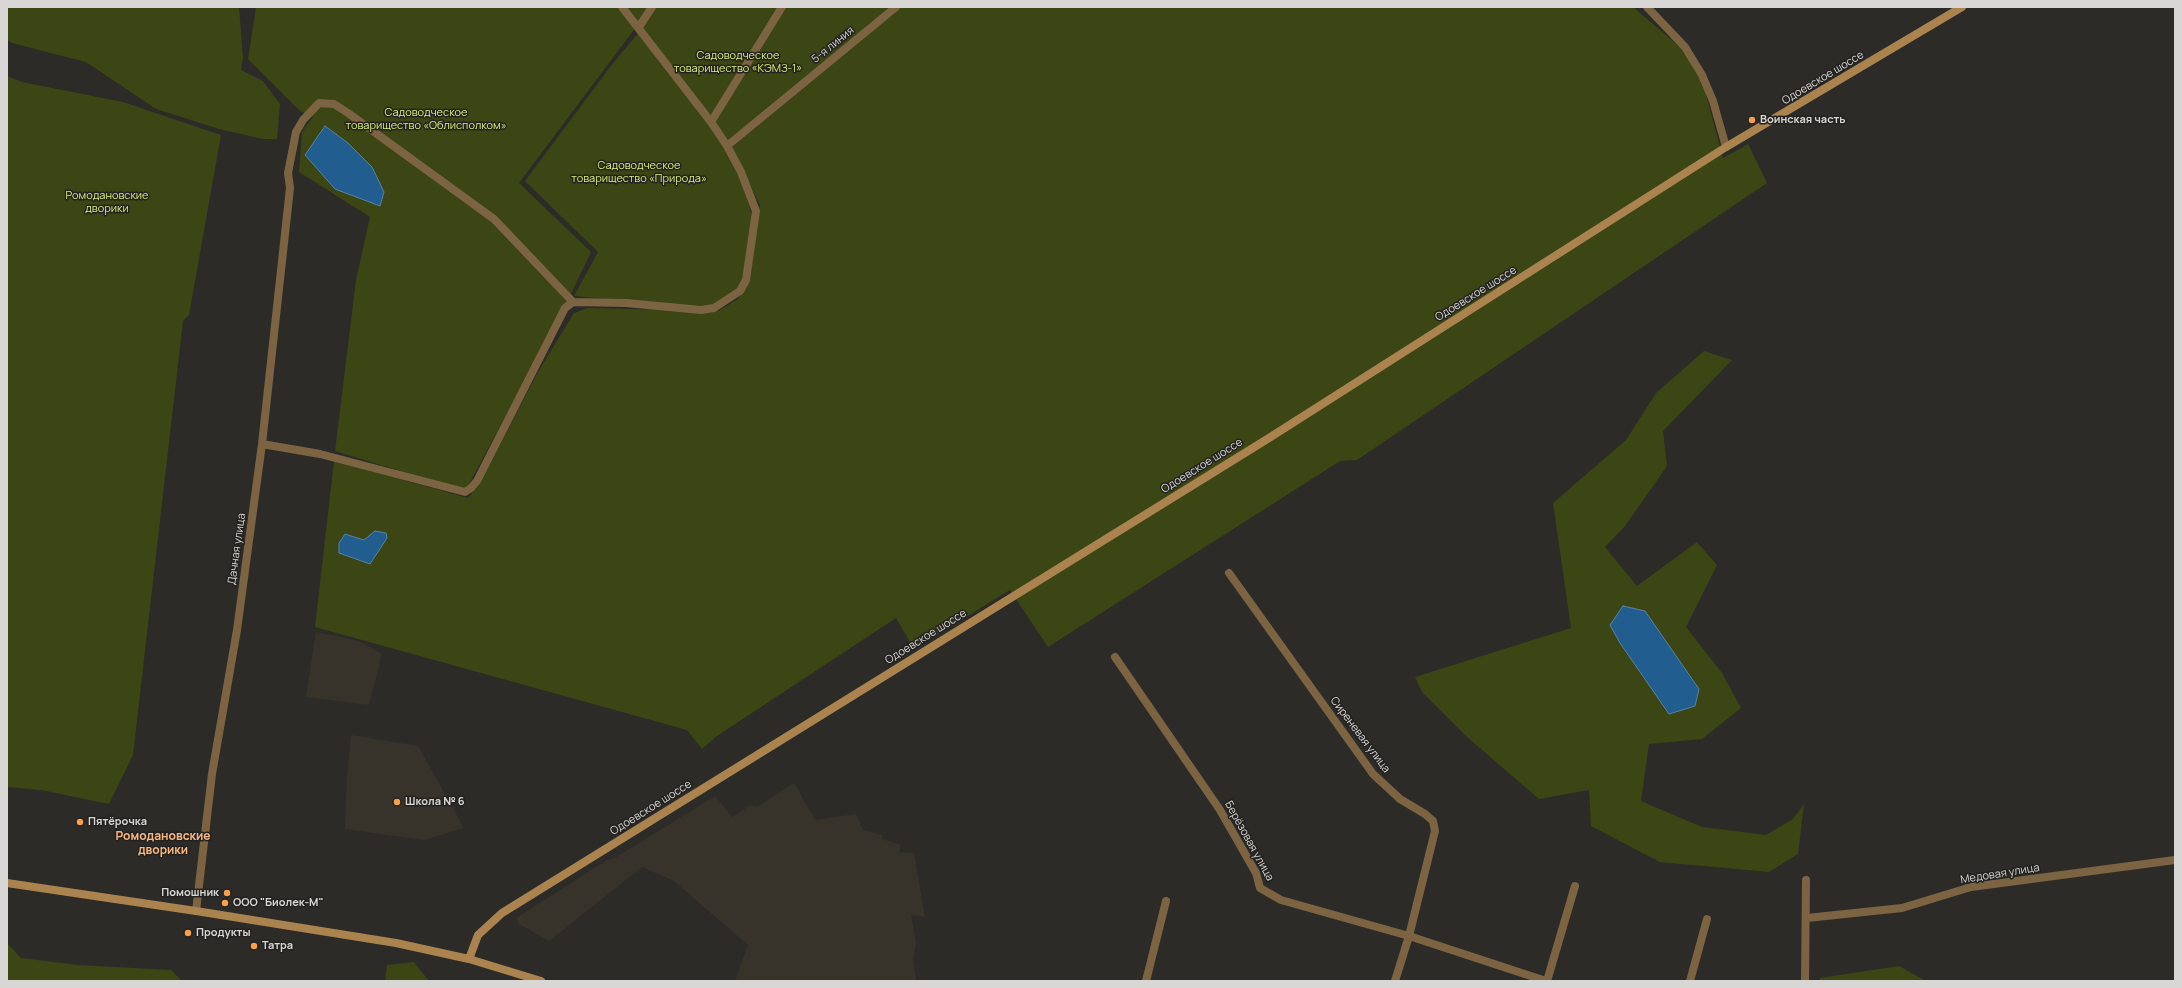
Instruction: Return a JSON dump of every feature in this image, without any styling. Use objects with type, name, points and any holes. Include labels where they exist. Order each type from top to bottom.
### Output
[{"type":"main road","name":"Одоевское шоссе","points":[[469,959],[478,935],[502,913],[1269,438],[1726,147],[1962,7]]},
{"type":"main road","points":[[7,883],[396,943],[469,959],[541,981]]},
{"type":"street","points":[[262,444],[320,454],[465,492],[477,481],[565,308],[573,302],[626,303],[701,310],[714,308],[740,291],[746,280],[756,211],[741,172],[727,146],[711,122],[639,27],[622,7]]},
{"type":"street","points":[[639,27],[652,7]]},
{"type":"street","points":[[711,122],[782,7]]},
{"type":"street","name":"5-я линия","points":[[727,146],[896,7]]},
{"type":"street","points":[[1647,7],[1685,47],[1702,75],[1713,101],[1726,147]]},
{"type":"street","name":"Дачная улица","points":[[196,911],[212,774],[237,630],[262,444],[290,188],[288,173],[296,132],[303,120],[319,103],[334,104],[494,219],[573,302]]},
{"type":"street","name":"Сиреневая улица","points":[[1228,573],[1373,774],[1400,799],[1433,820],[1435,831],[1409,936],[1395,981]]},
{"type":"street","name":"Берёзовая улица","points":[[1115,657],[1220,810],[1256,873],[1260,888],[1282,900],[1409,936],[1547,981]]},
{"type":"street","name":"Медовая улица","points":[[1807,918],[1902,908],[1971,887],[2175,860]]},
{"type":"street","points":[[1806,880],[1806,981]]},
{"type":"street","points":[[1547,981],[1575,886]]},
{"type":"street","points":[[1146,981],[1166,901]]},
{"type":"street","points":[[1690,981],[1707,919]]},
{"type":"shaded area","points":[[316,632],[359,641],[382,654],[369,705],[306,697]]},
{"type":"shaded area","name":"Школа № 6","points":[[351,735],[418,746],[464,828],[424,840],[345,829],[347,777]]},
{"type":"shaded area","points":[[794,783],[815,820],[856,814],[863,830],[882,835],[882,839],[901,845],[899,852],[914,853],[925,917],[911,915],[916,942],[913,960],[916,981],[735,981],[748,945],[674,881],[642,867],[549,941],[519,924],[516,918],[607,860],[615,858],[715,796],[732,817],[751,805],[757,807]]},
{"type":"green space","points":[[7,7],[239,7],[243,58],[241,70],[263,81],[280,104],[277,139],[263,139],[219,129],[156,109],[86,62],[12,43],[7,40]]},
{"type":"green space","name":"Садоводческое товарищество «Облисполком»","points":[[256,7],[619,7],[636,27],[519,183],[591,252],[570,296],[468,486],[464,488],[456,488],[335,451],[356,280],[370,217],[299,172],[302,132],[313,117],[300,111],[248,59]]},
{"type":"green space","name":"Садоводческое товарищество «КЭМЗ-1»","points":[[624,7],[893,7],[728,141]]},
{"type":"green space","points":[[901,7],[1633,7],[1680,47],[1701,76],[1723,158],[1748,144],[1767,183],[1357,460],[1340,461],[1048,647],[1010,590],[914,649],[896,618],[717,736],[702,749],[687,730],[315,627],[334,461],[468,498],[480,483],[538,372],[574,313],[588,308],[718,311],[738,299],[750,277],[760,205],[731,148]]},
{"type":"green space","name":"Садоводческое товарищество «Природа»","points":[[639,32],[713,129],[739,176],[747,197],[752,217],[743,281],[738,291],[707,308],[574,296],[598,252],[525,181],[610,67]]},
{"type":"green space","name":"Ромодановские дворики","points":[[7,76],[22,82],[123,102],[221,135],[189,315],[183,321],[133,755],[109,804],[41,790],[7,787]]},
{"type":"green space","points":[[1704,351],[1732,360],[1663,431],[1667,466],[1625,526],[1605,547],[1637,586],[1697,542],[1717,565],[1686,627],[1722,673],[1741,708],[1702,739],[1649,744],[1641,801],[1702,827],[1766,835],[1793,819],[1804,804],[1798,854],[1769,872],[1660,862],[1591,826],[1589,790],[1539,799],[1466,736],[1422,692],[1415,677],[1571,628],[1553,503],[1626,440],[1656,393]]},
{"type":"green space","points":[[7,943],[21,958],[78,965],[171,970],[182,981],[7,981]]},
{"type":"green space","points":[[414,962],[429,981],[385,981],[387,965]]},
{"type":"green space","points":[[1899,966],[1926,981],[1819,981],[1820,978]]},
{"type":"water","points":[[325,126],[348,143],[372,167],[384,192],[380,206],[335,189],[305,155]]},
{"type":"water","points":[[375,531],[386,533],[387,538],[370,564],[339,553],[339,543],[345,534],[364,540]]},
{"type":"water","points":[[1623,606],[1645,611],[1699,689],[1695,706],[1669,714],[1620,643],[1610,625]]},
{"type":"place","name":"Воинская часть","points":[[1752,120]]},
{"type":"place","name":"Школа № 6","points":[[397,802]]},
{"type":"place","name":"Пятёрочка","points":[[80,822]]},
{"type":"place","name":"Помошник","points":[[227,893]]},
{"type":"place","name":"ООО \"Биолек-М\"","points":[[225,903]]},
{"type":"place","name":"Продукты","points":[[188,933]]},
{"type":"place","name":"Татра","points":[[254,946]]},
{"type":"district","name":"Ромодановские дворики","points":[[163,844]]}]
